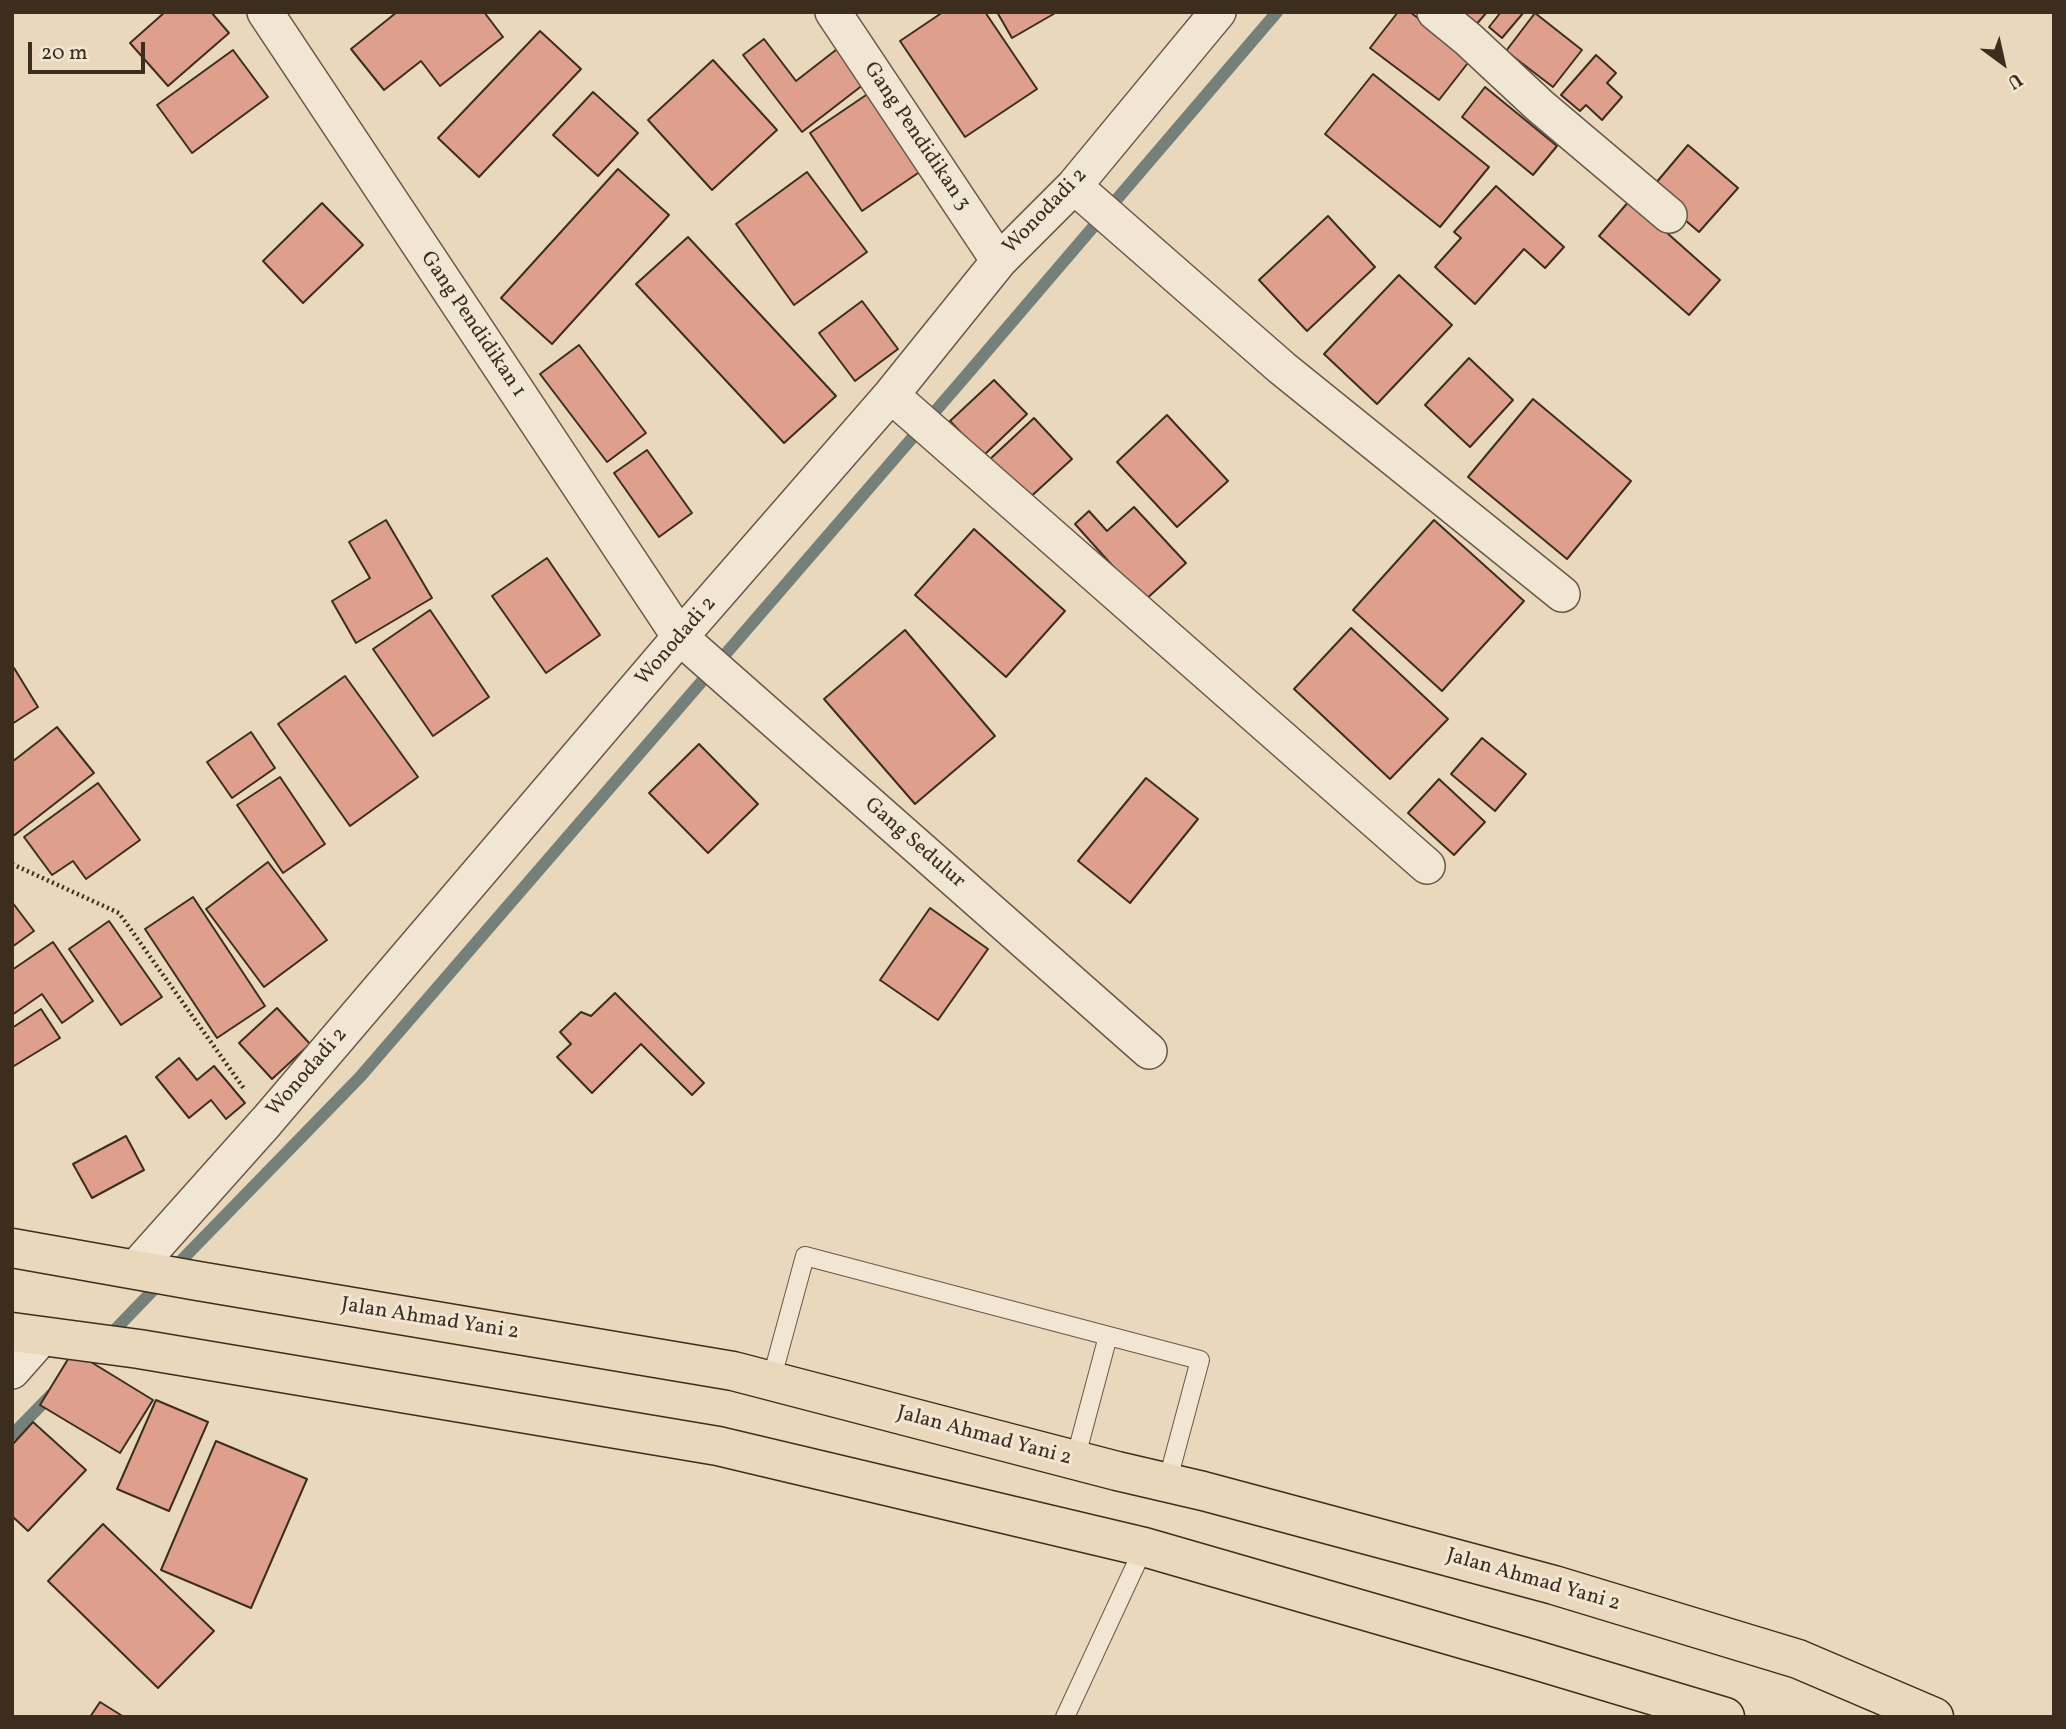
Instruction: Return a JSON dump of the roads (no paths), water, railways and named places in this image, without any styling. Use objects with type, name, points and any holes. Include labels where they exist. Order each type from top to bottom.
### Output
[{"type":"highway","name":"Jalan Ahmad Yani 2","points":[[12,1248],[198,1282],[733,1371],[1554,1585],[1798,1659],[1934,1717]]},
{"type":"highway","points":[[27,1334],[139,1349],[718,1446],[1144,1547],[1725,1717]]},
{"type":"street","name":"Gang Pendidikan 1","points":[[265,12],[680,637]]},
{"type":"street","name":"Gang Pendidikan 3","points":[[833,12],[999,261]]},
{"type":"street","name":"Wonodadi 2","points":[[140,1272],[680,637],[891,395],[999,261],[1074,187],[1218,12]]},
{"type":"street","points":[[1435,12],[1540,106],[1669,215]]},
{"type":"street","points":[[1074,187],[1282,368],[1562,594]]},
{"type":"street","points":[[891,395],[1427,866]]},
{"type":"street","name":"Gang Sedulur","points":[[680,637],[1149,1051]]},
{"type":"street","points":[[12,1371],[27,1334]]},
{"type":"lane","points":[[771,1381],[805,1256],[1200,1360],[1167,1483]]},
{"type":"lane","points":[[1075,1460],[1108,1336]]},
{"type":"lane","points":[[1065,1717],[1144,1547]]},
{"type":"waterway","points":[[173,1269],[360,1077],[1277,12]]},
{"type":"waterway","points":[[108,1337],[161,1282]]},
{"type":"waterway","points":[[12,1435],[51,1395]]}]
